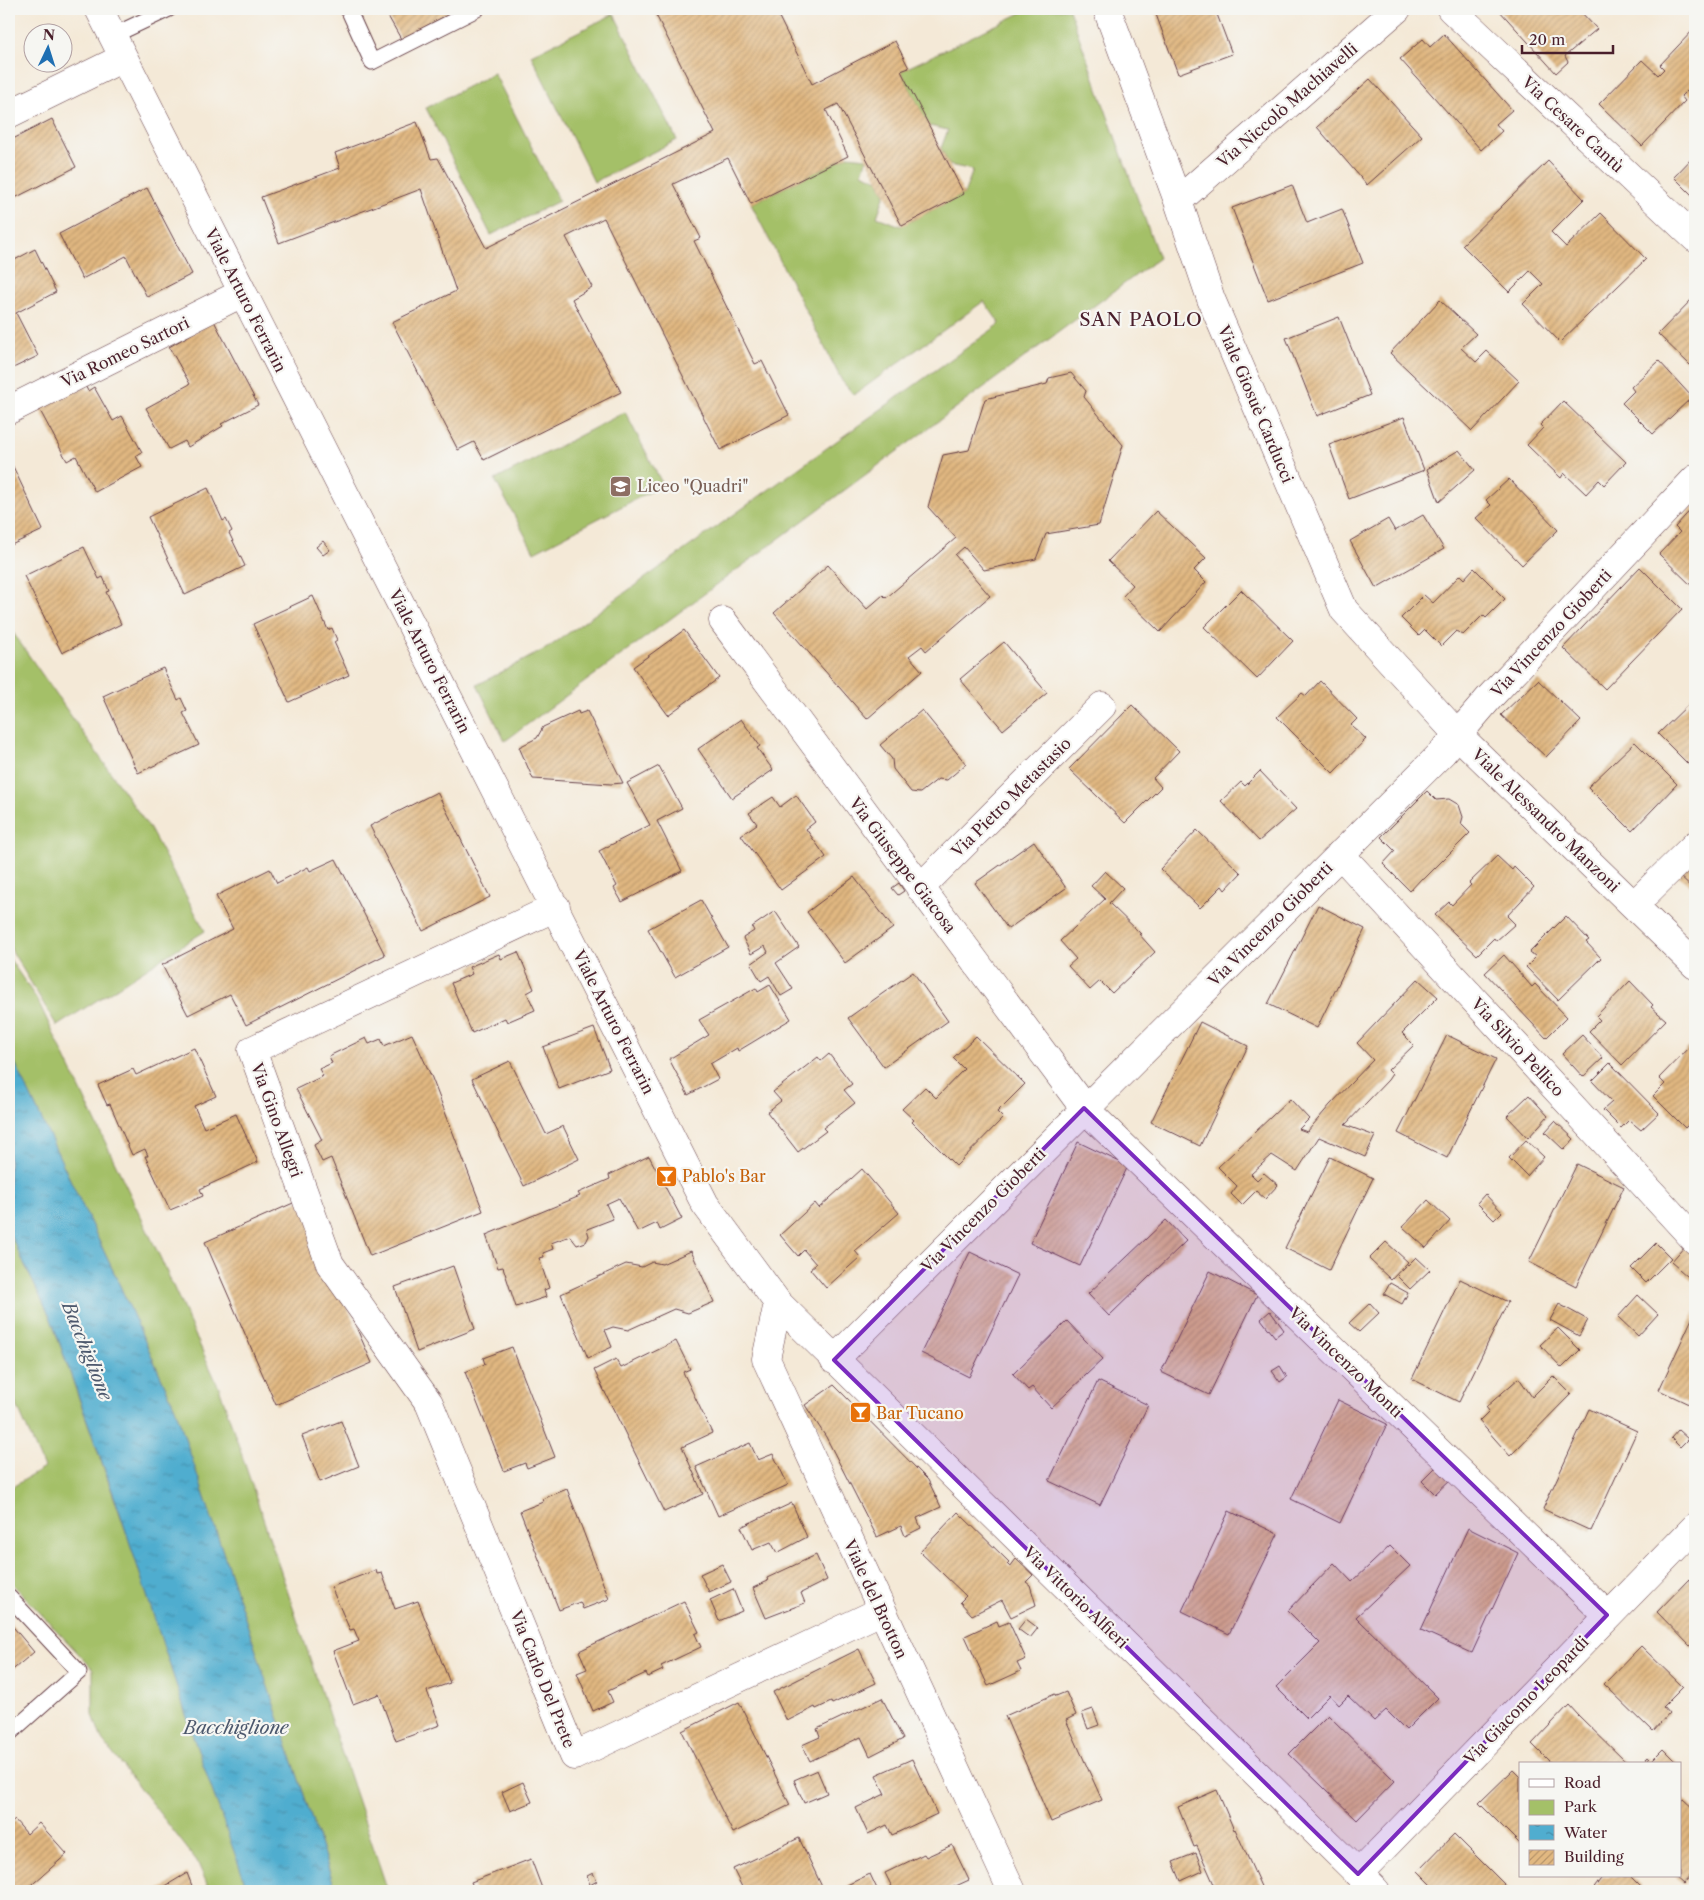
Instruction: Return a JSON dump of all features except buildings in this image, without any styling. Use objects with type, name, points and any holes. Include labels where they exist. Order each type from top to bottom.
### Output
[{"type":"street","name":"Viale Arturo Ferrarin","points":[[98,9],[705,1204],[778,1303]]},
{"type":"street","name":"Viale Giosuè Carducci","points":[[1107,9],[1178,201],[1211,300],[1344,610],[1458,735]]},
{"type":"street","name":"Via Niccolò Machiavelli","points":[[1178,201],[1397,9]]},
{"type":"street","name":"Via Cesare Cantù","points":[[1451,9],[1695,238]]},
{"type":"street","points":[[9,114],[117,47]]},
{"type":"street","name":"Via Romeo Sartori","points":[[9,410],[242,293]]},
{"type":"street","name":"Via Vincenzo Gioberti","points":[[834,1360],[1458,735],[1490,697],[1695,480]]},
{"type":"street","name":"Via Giuseppe Giacosa","points":[[723,620],[1084,1108]]},
{"type":"street","name":"Via Pietro Metastasio","points":[[920,888],[1102,706]]},
{"type":"street","name":"Viale Alessandro Manzoni","points":[[1458,735],[1635,904],[1695,965]]},
{"type":"street","name":"Viale Alessandro Manzoni","points":[[1635,904],[1695,844]]},
{"type":"street","name":"Via Silvio Pellico","points":[[1340,854],[1695,1240]]},
{"type":"street","name":"Via Gino Allegri","points":[[410,1376],[330,1264],[252,1050],[556,908]]},
{"type":"street","name":"Via Vincenzo Monti","points":[[1084,1108],[1607,1615]]},
{"type":"street","name":"Via Vittorio Alfieri","points":[[778,1303],[1367,1882]]},
{"type":"street","name":"Viale del Brotton","points":[[778,1303],[766,1359],[1012,1891]]},
{"type":"street","name":"Via Carlo Del Prete","points":[[410,1376],[429,1402],[574,1756],[881,1611]]},
{"type":"street","name":"Via Giacomo Leopardi","points":[[1367,1882],[1607,1615],[1695,1527]]},
{"type":"lane","points":[[117,47],[169,9]]},
{"type":"lane","points":[[348,9],[372,62],[476,9]]},
{"type":"lane","points":[[9,1597],[79,1672],[9,1734]]},
{"type":"highlighted area","points":[[1084,1108],[1607,1615],[1358,1874],[834,1360]]},
{"type":"green space","points":[[1029,9],[1069,9],[1159,258],[505,741],[477,685],[549,647],[1000,324],[984,301],[854,395],[842,381],[751,204],[848,156],[867,158],[862,173],[878,180],[885,194],[877,217],[901,226],[964,194],[973,170],[949,165],[941,148],[948,130],[929,126],[901,71]]},
{"type":"green space","points":[[614,14],[677,140],[594,182],[531,55]]},
{"type":"green space","points":[[494,73],[559,201],[491,235],[426,108]]},
{"type":"green space","points":[[625,412],[663,485],[534,552],[495,480]]},
{"type":"green space","points":[[9,627],[150,829],[205,931],[57,1026],[9,946]]},
{"type":"green space","points":[[9,958],[38,1001],[160,1257],[220,1390],[388,1891],[336,1891],[175,1408],[116,1277],[9,1050]]},
{"type":"green space","points":[[9,1232],[51,1319],[129,1540],[195,1742],[249,1891],[210,1891],[197,1861],[102,1740],[93,1715],[93,1669],[9,1580],[9,1489],[44,1468],[9,1387]]},
{"type":"water","name":"Bacchiglione","points":[[9,1050],[116,1277],[175,1408],[336,1891],[249,1891],[246,1885],[195,1742],[119,1510],[51,1319],[9,1232]]},
{"type":"place","name":"Liceo \"Quadri\"","points":[[621,486]]},
{"type":"place","name":"Pablo's Bar","points":[[666,1176]]},
{"type":"place","name":"Bar Tucano","points":[[860,1413]]},
{"type":"district","name":"SAN PAOLO","points":[[1141,319]]}]
